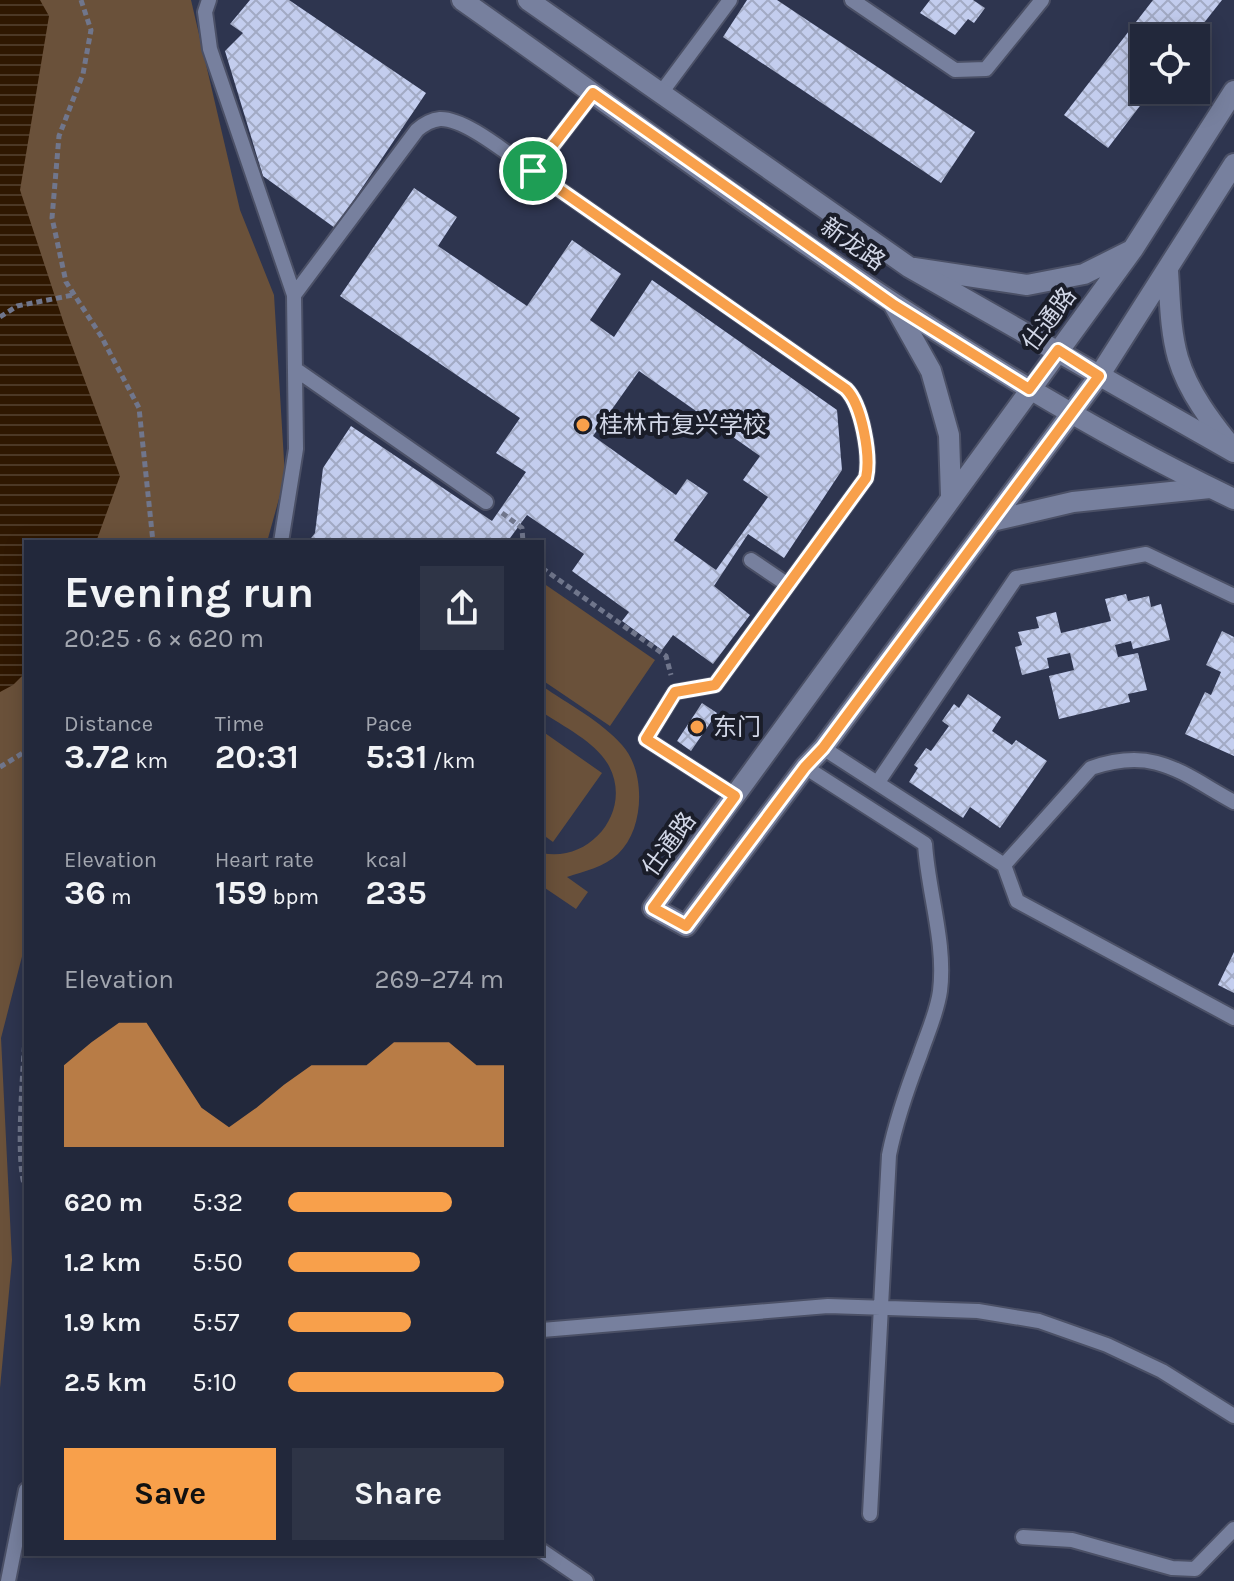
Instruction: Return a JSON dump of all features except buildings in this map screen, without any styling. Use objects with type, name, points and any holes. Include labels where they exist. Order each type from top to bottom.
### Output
[{"type":"street","name":"新龙路","points":[[462,0],[894,305],[1071,415],[1234,499]]},
{"type":"street","name":"新龙路","points":[[528,0],[909,267],[1234,451]]},
{"type":"street","name":"仕通路","points":[[1234,91],[1133,249],[653,908],[686,926],[1071,415],[1168,271],[1234,164]]},
{"type":"street","points":[[909,267],[1027,285],[1084,274],[1133,249]]},
{"type":"street","points":[[1168,271],[1173,333],[1179,361],[1210,420],[1234,451]]},
{"type":"street","points":[[894,305],[931,371],[949,435],[951,496]]},
{"type":"street","points":[[992,521],[1073,502],[1210,488]]},
{"type":"lane","points":[[209,0],[205,12],[210,49],[294,295],[296,449],[281,540]]},
{"type":"lane","points":[[661,93],[730,0]]},
{"type":"lane","points":[[852,0],[955,70],[986,69],[1042,0]]},
{"type":"lane","points":[[533,171],[593,93]]},
{"type":"lane","points":[[294,295],[417,130],[428,123],[445,119],[462,124],[533,171],[853,397],[865,446],[866,478],[715,685],[675,692],[646,739],[735,796]]},
{"type":"lane","points":[[295,369],[486,502]]},
{"type":"lane","points":[[878,782],[1016,578],[1146,554],[1234,596]]},
{"type":"lane","points":[[751,560],[788,585]]},
{"type":"lane","points":[[823,748],[1004,865],[1017,901],[1234,1018]]},
{"type":"lane","points":[[1004,865],[1091,768],[1107,762],[1124,759],[1159,761],[1234,802]]},
{"type":"lane","points":[[805,767],[925,844],[940,952],[937,1008],[896,1121],[889,1155],[870,1514]]},
{"type":"lane","points":[[544,1330],[828,1306],[978,1311],[1039,1321],[1107,1345],[1162,1371],[1234,1416]]},
{"type":"lane","points":[[8,1581],[24,1500]]},
{"type":"lane","points":[[1023,1537],[1072,1540],[1172,1568],[1195,1569],[1234,1529]]},
{"type":"lane","points":[[544,1552],[586,1581]]},
{"type":"path","points":[[81,0],[91,30],[83,74],[59,136],[52,218],[66,282],[101,336],[139,408],[153,540]]},
{"type":"path","points":[[0,317],[17,306],[73,295]]},
{"type":"path","points":[[486,502],[522,528],[523,540]]},
{"type":"path","points":[[544,569],[666,656],[675,692]]},
{"type":"path","points":[[0,767],[24,752]]},
{"type":"path","points":[[24,1063],[19,1156],[24,1185]]},
{"type":"shaded area","points":[[0,0],[191,0],[240,210],[274,295],[285,477],[268,540],[24,540],[24,949],[1,1038],[12,1260],[0,1388]]},
{"type":"shaded area","points":[[0,0],[40,0],[49,16],[20,190],[65,327],[120,476],[97,540],[24,540],[24,674],[0,692]]},
{"type":"shaded area","points":[[544,584],[655,660],[610,726],[544,681]]},
{"type":"shaded area","points":[[544,687],[594,721],[622,745],[635,769],[639,800],[633,830],[618,854],[594,868],[567,877],[588,892],[576,909],[544,887],[544,853],[560,854],[591,842],[611,816],[615,800],[615,783],[609,766],[579,736],[544,713]]},
{"type":"shaded area","points":[[544,732],[602,773],[553,842],[544,835]]},
{"type":"place","name":"桂林市复兴学校","points":[[583,425]]},
{"type":"place","name":"东门","points":[[697,727]]},
{"type":"route","points":[[593,93],[894,305],[1029,389],[1058,350],[1099,376],[823,748],[805,767],[686,926],[653,908],[735,796],[646,739],[675,692],[715,685],[866,478],[862,426],[857,405],[846,389],[533,171],[593,93]]}]
